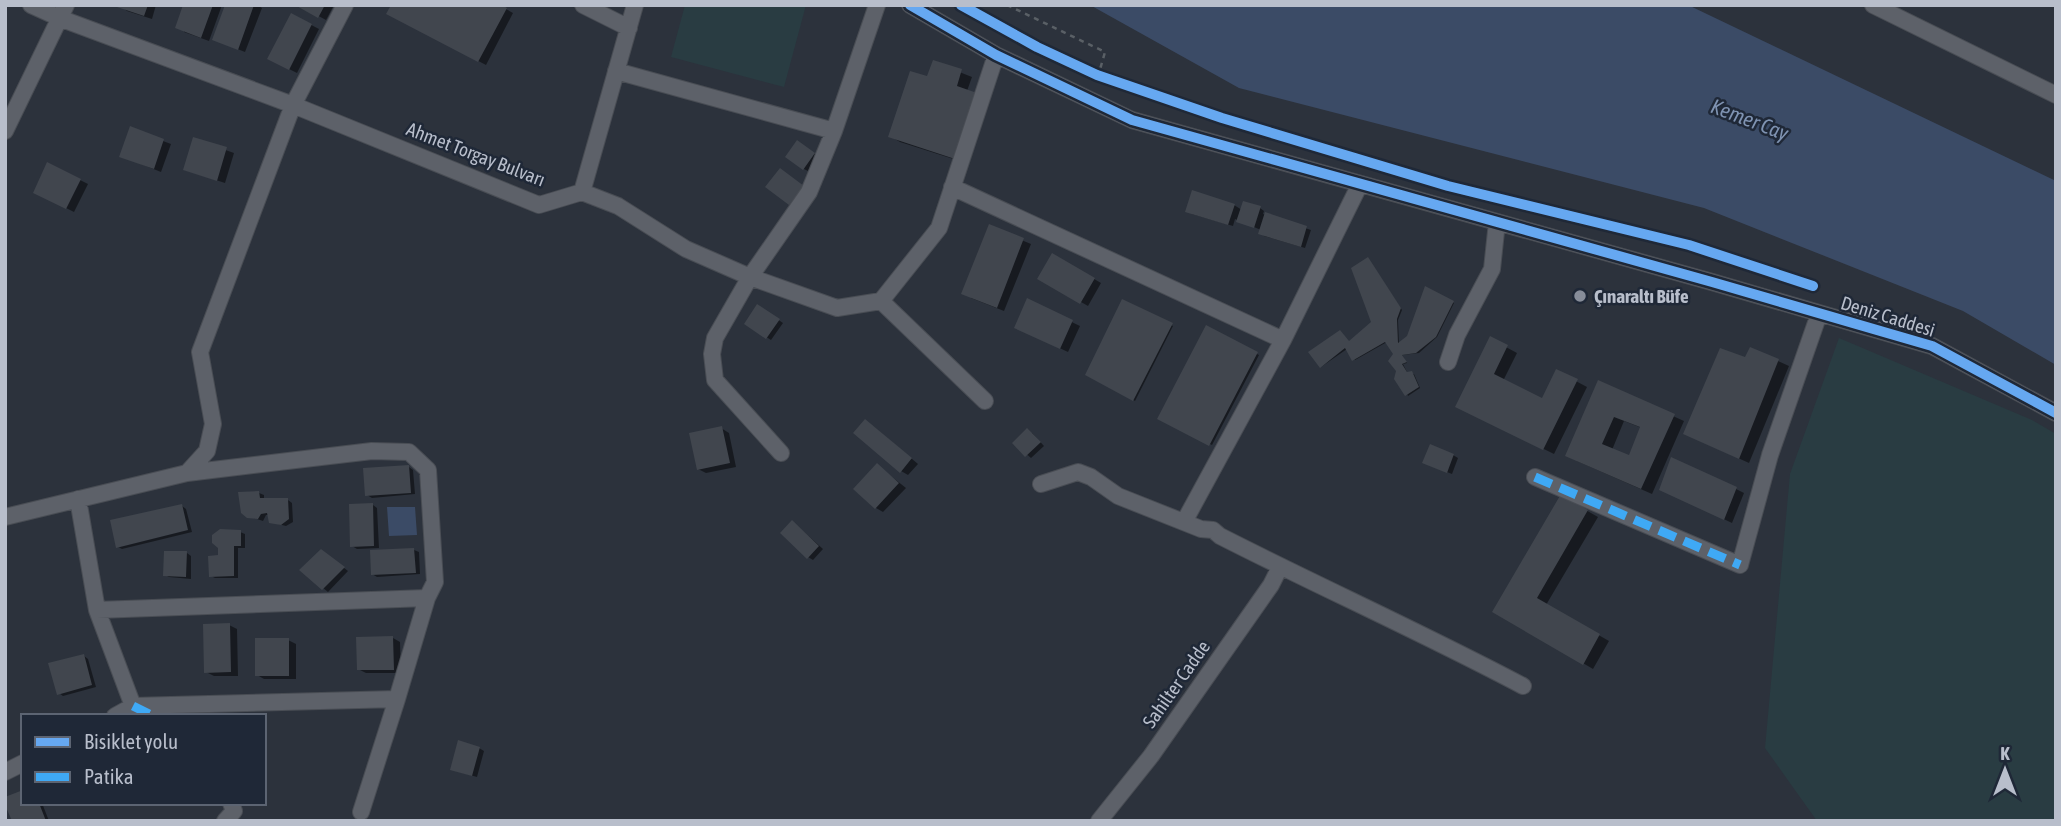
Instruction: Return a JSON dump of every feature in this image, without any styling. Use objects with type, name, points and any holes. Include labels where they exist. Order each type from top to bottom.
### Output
[{"type":"street","name":"Ahmet Torgay Bulvarı","points":[[31,5],[64,12],[538,205],[582,192]]},
{"type":"street","points":[[187,473],[207,451],[213,424],[200,352],[293,105],[345,5]]},
{"type":"street","points":[[583,5],[629,28]]},
{"type":"street","points":[[635,5],[582,192],[618,206],[686,249],[837,308],[881,301],[939,228],[996,55]]},
{"type":"street","points":[[781,453],[715,380],[712,354],[715,338],[750,276],[808,192],[834,131],[877,5]]},
{"type":"street","name":"Deniz Caddesi","points":[[910,5],[996,55],[1132,120],[1932,346],[2056,413]]},
{"type":"street","points":[[1873,5],[2056,95]]},
{"type":"street","points":[[5,131],[64,12]]},
{"type":"street","points":[[616,71],[834,131]]},
{"type":"street","points":[[1184,522],[1283,340],[1360,184]]},
{"type":"street","points":[[952,187],[1283,340]]},
{"type":"street","points":[[1448,362],[1457,335],[1492,269],[1497,222]]},
{"type":"street","points":[[881,301],[985,401]]},
{"type":"street","points":[[1535,477],[1740,565],[1770,455],[1819,314]]},
{"type":"street","points":[[5,517],[187,473],[372,451],[409,452],[428,470],[435,582],[427,598],[361,812]]},
{"type":"street","points":[[1041,484],[1078,472],[1091,477],[1118,496],[1184,522],[1213,530],[1220,536],[1523,685]]},
{"type":"street","points":[[78,499],[97,610],[133,706]]},
{"type":"street","name":"Sahilter Cadde","points":[[1099,821],[1151,756],[1271,585],[1280,566]]},
{"type":"street","points":[[97,610],[427,598]]},
{"type":"street","points":[[119,714],[133,706],[397,699]]},
{"type":"street","points":[[5,772],[21,764]]},
{"type":"street","points":[[225,821],[233,811],[232,805]]},
{"type":"path","points":[[1007,5],[1105,52],[1099,73],[1224,115],[1451,182],[1692,241],[1813,285]]},
{"type":"path","points":[[1085,70],[1222,118],[1422,178],[1689,245],[1813,285]]},
{"type":"shaded area","points":[[685,5],[806,5],[784,87],[671,57]]},
{"type":"shaded area","points":[[1839,338],[2032,420],[2056,434],[2056,821],[1817,821],[1765,748],[1790,474]]},
{"type":"water","name":"Kemer Cay","points":[[1090,5],[1688,5],[2056,181],[2056,365],[1963,311],[1704,208],[1239,88]]},
{"type":"water","points":[[387,507],[415,507],[417,535],[389,536]]},
{"type":"building","points":[[148,5],[144,16],[117,7]]},
{"type":"building","points":[[183,5],[213,5],[201,38],[175,28]]},
{"type":"building","points":[[225,5],[254,5],[238,50],[212,40]]},
{"type":"building","points":[[295,5],[325,5],[318,18]]},
{"type":"building","points":[[391,5],[502,5],[507,8],[478,62],[386,14]]},
{"type":"building","points":[[291,13],[312,24],[289,70],[267,59]]},
{"type":"building","points":[[933,60],[962,69],[957,86],[977,93],[955,159],[888,137],[910,71],[927,76]]},
{"type":"building","points":[[130,126],[164,139],[154,169],[119,157]]},
{"type":"building","points":[[193,137],[227,147],[217,181],[183,170]]},
{"type":"building","points":[[797,140],[815,153],[803,170],[785,157]]},
{"type":"building","points":[[47,162],[81,179],[66,209],[33,193]]},
{"type":"building","points":[[780,168],[804,186],[789,205],[765,187]]},
{"type":"building","points":[[1192,190],[1235,204],[1228,225],[1185,212]]},
{"type":"building","points":[[1243,201],[1261,206],[1254,228],[1236,222]]},
{"type":"building","points":[[1265,212],[1307,226],[1301,247],[1258,234]]},
{"type":"building","points":[[989,224],[1024,238],[997,308],[961,294]]},
{"type":"building","points":[[1052,253],[1095,278],[1080,304],[1037,279]]},
{"type":"building","points":[[1368,257],[1401,308],[1397,319],[1398,343],[1407,336],[1425,286],[1454,301],[1436,337],[1416,353],[1402,355],[1407,362],[1402,364],[1407,372],[1412,371],[1419,387],[1405,396],[1394,379],[1396,371],[1388,361],[1393,354],[1385,342],[1352,361],[1345,348],[1320,368],[1308,352],[1340,330],[1349,341],[1371,322],[1351,268]]},
{"type":"building","points":[[1027,298],[1073,320],[1060,349],[1014,328]]},
{"type":"building","points":[[1122,299],[1173,323],[1133,401],[1085,375]]},
{"type":"building","points":[[757,304],[780,319],[766,339],[744,324]]},
{"type":"building","points":[[1206,325],[1258,352],[1209,446],[1157,419]]},
{"type":"building","points":[[1490,336],[1508,345],[1494,374],[1542,398],[1556,369],[1578,379],[1543,450],[1455,407]]},
{"type":"building","points":[[1750,347],[1779,359],[1739,459],[1683,434],[1720,348],[1745,357]]},
{"type":"building","points":[[1598,380],[1675,414],[1641,489],[1565,456]],"holes":[[[1614,417],[1640,427],[1629,455],[1602,444]]]},
{"type":"building","points":[[865,419],[912,458],[900,473],[853,433]]},
{"type":"building","points":[[722,426],[730,463],[697,470],[689,433]]},
{"type":"building","points":[[1027,428],[1041,442],[1025,457],[1012,443]]},
{"type":"building","points":[[1430,444],[1454,454],[1447,473],[1422,463]]},
{"type":"building","points":[[1671,457],[1737,487],[1724,520],[1659,490]]},
{"type":"building","points":[[877,463],[899,483],[875,509],[853,489]]},
{"type":"building","points":[[409,465],[411,493],[365,496],[363,468]]},
{"type":"building","points":[[259,491],[260,498],[288,498],[289,519],[281,525],[269,523],[267,513],[261,514],[258,519],[247,518],[241,513],[238,492]]},
{"type":"building","points":[[1561,494],[1588,510],[1537,598],[1600,634],[1583,665],[1492,612]]},
{"type":"building","points":[[373,503],[374,546],[350,547],[349,504]]},
{"type":"building","points":[[182,504],[188,530],[116,548],[110,520]]},
{"type":"building","points":[[792,520],[819,546],[807,559],[780,533]]},
{"type":"building","points":[[220,529],[241,530],[241,546],[234,546],[234,576],[209,577],[208,556],[218,555],[218,548],[212,543],[212,535]]},
{"type":"building","points":[[414,548],[416,573],[371,575],[370,550]]},
{"type":"building","points":[[321,549],[345,567],[322,590],[299,570]]},
{"type":"building","points":[[164,551],[187,551],[186,577],[163,576]]},
{"type":"building","points":[[230,623],[231,672],[204,673],[203,624]]},
{"type":"building","points":[[393,636],[394,670],[357,670],[356,637]]},
{"type":"building","points":[[255,638],[289,638],[289,676],[255,676]]},
{"type":"building","points":[[84,654],[92,685],[57,695],[48,663]]},
{"type":"building","points":[[458,740],[480,747],[472,776],[450,770]]},
{"type":"building","points":[[21,791],[21,805],[40,805],[46,821],[12,821],[5,805],[5,797]]},
{"type":"marked path","points":[[1535,477],[1740,565]]},
{"type":"marked path","points":[[133,706],[149,714]]},
{"type":"cycle path","points":[[910,5],[996,55],[1132,120],[1932,346],[2056,413]]},
{"type":"cycle path","points":[[961,5],[1037,47],[1097,75],[1222,118],[1448,186],[1689,245],[1813,286]]},
{"type":"place","name":"Çınaraltı Büfe","points":[[1580,296]]}]
